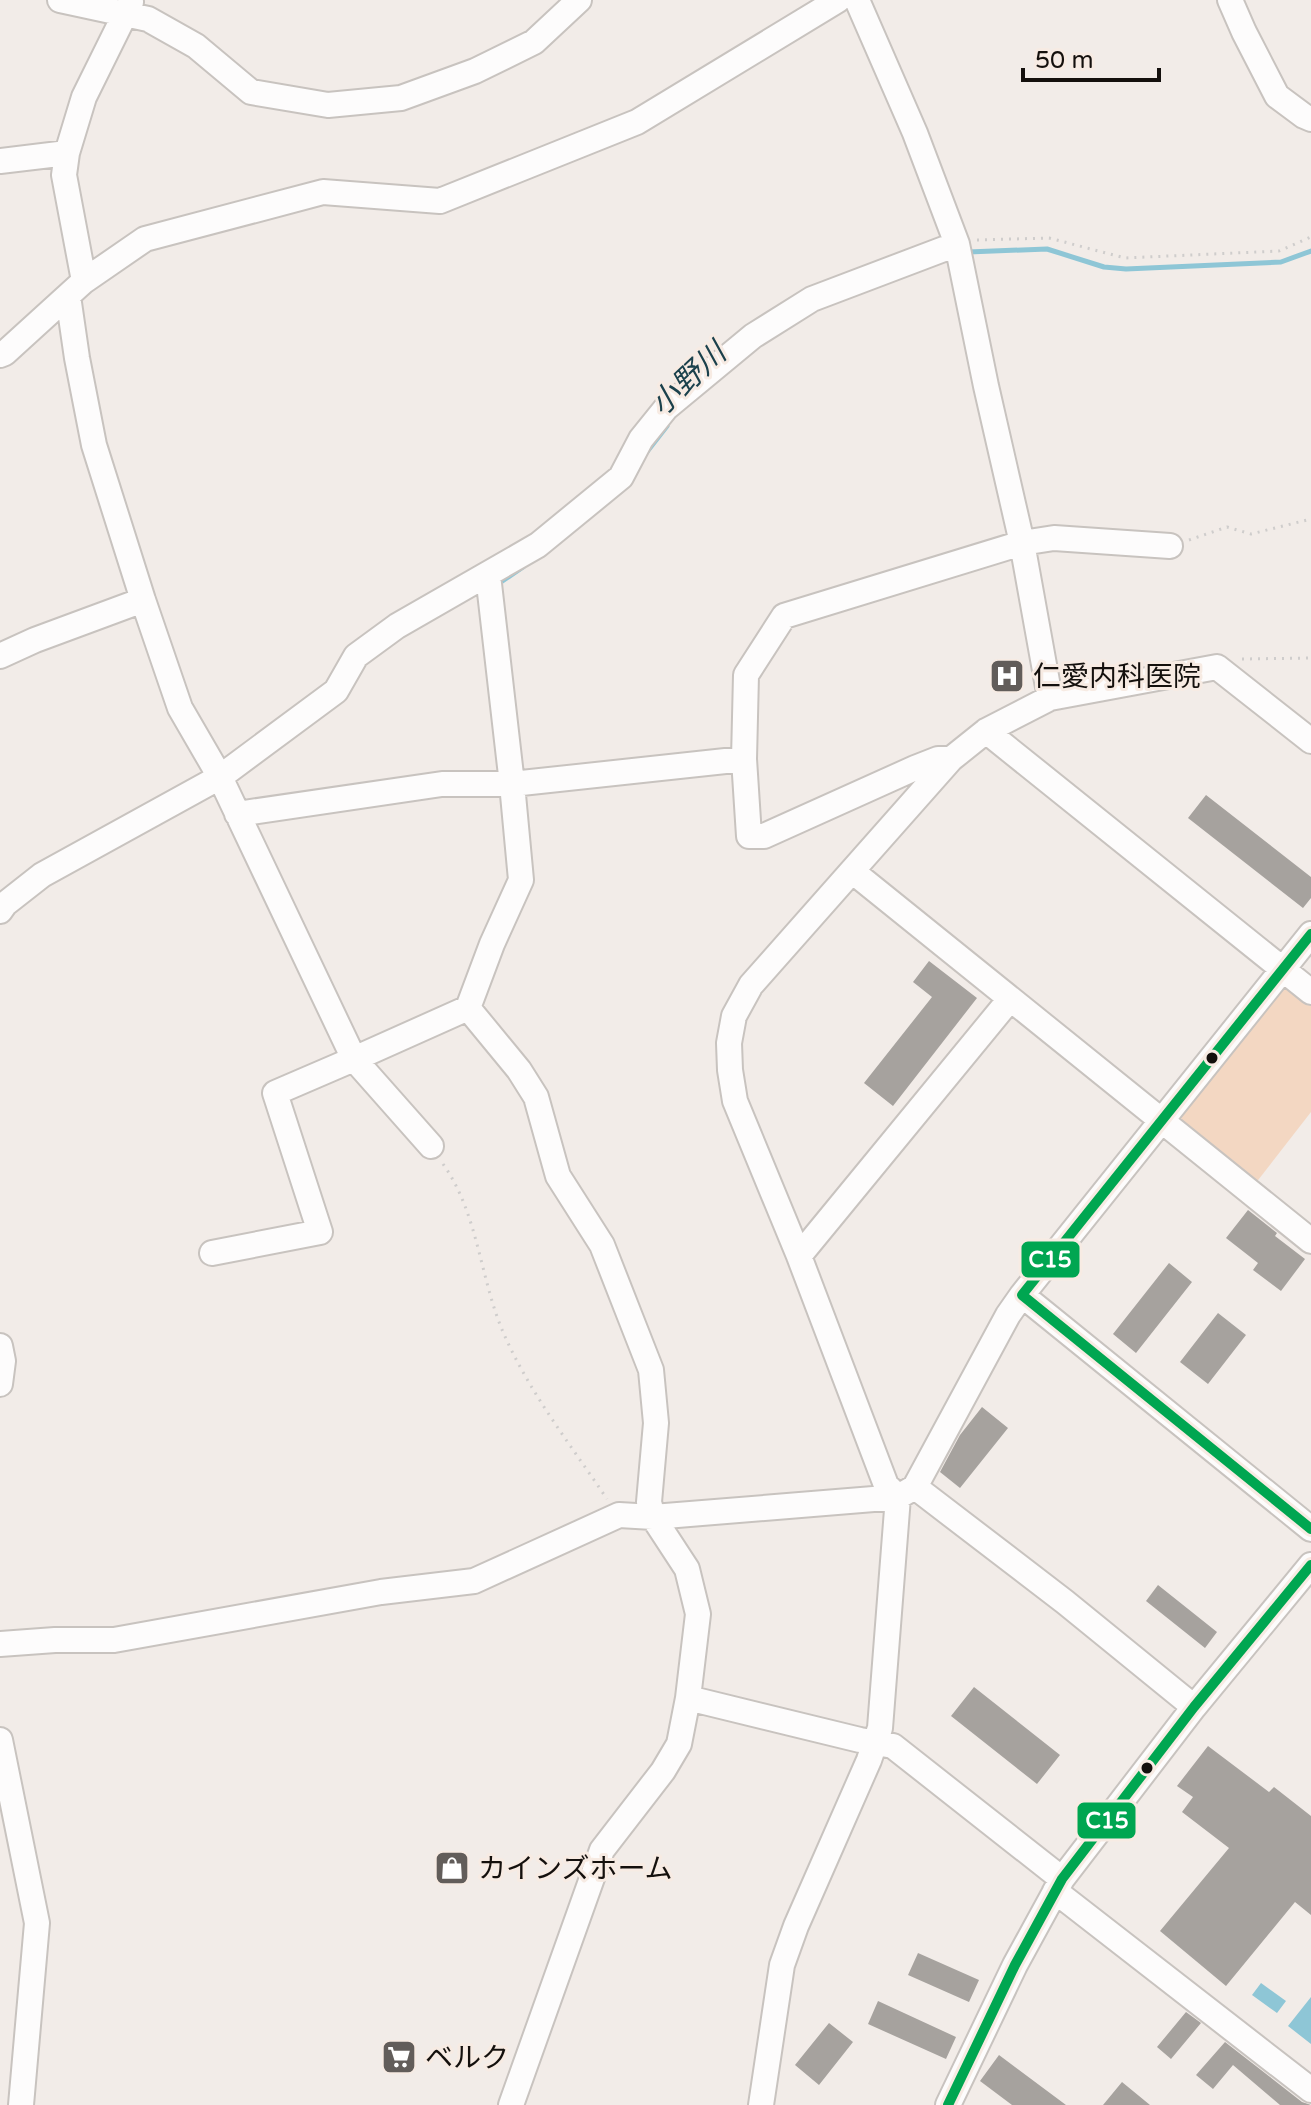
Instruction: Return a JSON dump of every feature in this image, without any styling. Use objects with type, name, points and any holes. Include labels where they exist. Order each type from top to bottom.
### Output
[{"type":"street","points":[[60,0],[128,7],[196,46],[251,92],[328,105],[401,98],[475,71],[534,42],[579,0]]},
{"type":"street","points":[[0,355],[76,288],[145,239],[323,192],[440,201],[637,122],[838,0]]},
{"type":"street","points":[[857,0],[915,133],[957,244],[1022,543],[1050,698]]},
{"type":"street","points":[[1230,0],[1277,96],[1311,119]]},
{"type":"street","points":[[128,7],[84,97],[67,153],[64,175],[76,288],[77,358],[94,445],[180,708],[220,777],[354,1059],[431,1146]]},
{"type":"street","points":[[0,161],[67,153]]},
{"type":"street","points":[[0,911],[42,875],[220,777],[336,691],[356,656],[397,626],[538,545],[621,477],[641,439],[666,408],[753,336],[812,299],[957,244]]},
{"type":"street","points":[[951,759],[938,759],[915,768],[764,836],[749,836],[744,759],[746,675],[784,616],[1022,543],[1054,538],[1170,546]]},
{"type":"street","points":[[212,1253],[320,1232],[275,1093],[468,1008],[521,880],[488,575]]},
{"type":"street","points":[[0,656],[143,600]]},
{"type":"street","points":[[1194,1707],[1065,1602],[907,1492],[886,1485],[799,1256],[735,1101],[729,1043],[734,1016],[751,985],[951,759],[986,731],[1050,698],[1217,667],[1311,741]]},
{"type":"street","points":[[986,731],[1311,992]]},
{"type":"street","points":[[237,814],[442,784],[512,784],[744,759]]},
{"type":"street","points":[[852,871],[1311,1241]]},
{"type":"street","points":[[761,2105],[782,1965],[880,1728],[907,1492],[1022,1295],[1311,934]]},
{"type":"street","points":[[799,1256],[1010,999]]},
{"type":"street","points":[[468,1008],[519,1070],[536,1097],[558,1176],[602,1245],[651,1370],[656,1423],[649,1502],[653,1517],[687,1569],[698,1614],[679,1744],[663,1771],[602,1850],[511,2105]]},
{"type":"street","points":[[1022,1295],[1311,1529]]},
{"type":"street","points":[[0,1346],[3,1361],[0,1384]]},
{"type":"street","points":[[0,1644],[114,1640],[381,1592],[474,1581],[619,1515],[653,1517],[907,1492]]},
{"type":"street","points":[[948,2105],[1015,1965],[1058,1885],[1194,1707],[1311,1565]]},
{"type":"street","points":[[688,1698],[893,1746],[1058,1885],[1311,2090]]},
{"type":"street","points":[[0,1740],[37,1923],[21,2105]]},
{"type":"path","points":[[957,244],[973,240],[1049,238],[1125,258],[1279,251],[1311,237]]},
{"type":"path","points":[[1170,546],[1227,527],[1251,534],[1311,519]]},
{"type":"path","points":[[1217,667],[1227,659],[1311,658]]},
{"type":"path","points":[[431,1146],[453,1177],[465,1206],[502,1329],[525,1377],[619,1515]]},
{"type":"shaded area","points":[[1291,987],[1311,1003],[1311,1112],[1255,1184],[1184,1126],[1181,1118],[1280,990]]},
{"type":"water","points":[[1261,1983],[1286,2001],[1277,2013],[1252,1995]]},
{"type":"water","points":[[1311,1997],[1311,2044],[1288,2026]]},
{"type":"building","points":[[1206,795],[1311,877],[1311,898],[1303,908],[1188,818]]},
{"type":"building","points":[[929,961],[977,998],[893,1106],[864,1083],[932,997],[913,982]]},
{"type":"building","points":[[1248,1210],[1305,1259],[1281,1291],[1253,1270],[1258,1263],[1226,1238]]},
{"type":"building","points":[[1169,1263],[1192,1282],[1136,1353],[1113,1334]]},
{"type":"building","points":[[1218,1313],[1246,1335],[1208,1384],[1180,1362]]},
{"type":"building","points":[[982,1407],[1008,1428],[960,1488],[940,1472],[960,1435]]},
{"type":"building","points":[[1158,1585],[1217,1632],[1205,1648],[1146,1601]]},
{"type":"building","points":[[974,1687],[1060,1755],[1037,1784],[951,1716]]},
{"type":"building","points":[[1208,1746],[1269,1792],[1274,1787],[1311,1816],[1311,1915],[1295,1902],[1226,1986],[1160,1931],[1229,1848],[1182,1812],[1193,1797],[1177,1786]]},
{"type":"building","points":[[918,1953],[979,1980],[969,2002],[908,1975]]},
{"type":"building","points":[[878,2001],[956,2037],[946,2059],[868,2024]]},
{"type":"building","points":[[1186,2012],[1201,2023],[1171,2059],[1157,2047]]},
{"type":"building","points":[[829,2023],[853,2042],[819,2085],[795,2065]]},
{"type":"building","points":[[1225,2042],[1302,2102],[1311,2105],[1280,2105],[1233,2065],[1213,2089],[1196,2075]]},
{"type":"building","points":[[999,2055],[1066,2105],[1012,2105],[980,2081]]},
{"type":"building","points":[[1122,2082],[1150,2105],[1103,2105]]},
{"type":"waterway","name":"小野川","points":[[968,252],[1047,249],[1104,267],[1126,269],[1281,262],[1311,251]]},
{"type":"waterway","name":"小野川","points":[[646,453],[667,426]]},
{"type":"waterway","name":"小野川","points":[[498,584],[523,567]]},
{"type":"transit line","name":"C15","points":[[1311,934],[1022,1295],[1311,1529]]},
{"type":"transit line","name":"C15","points":[[948,2105],[1015,1965],[1062,1879],[1194,1707],[1311,1565]]},
{"type":"place","name":"仁愛内科医院","points":[[1007,676]]},
{"type":"place","name":"カインズホーム","points":[[452,1868]]},
{"type":"place","name":"ベルク","points":[[399,2057]]}]
